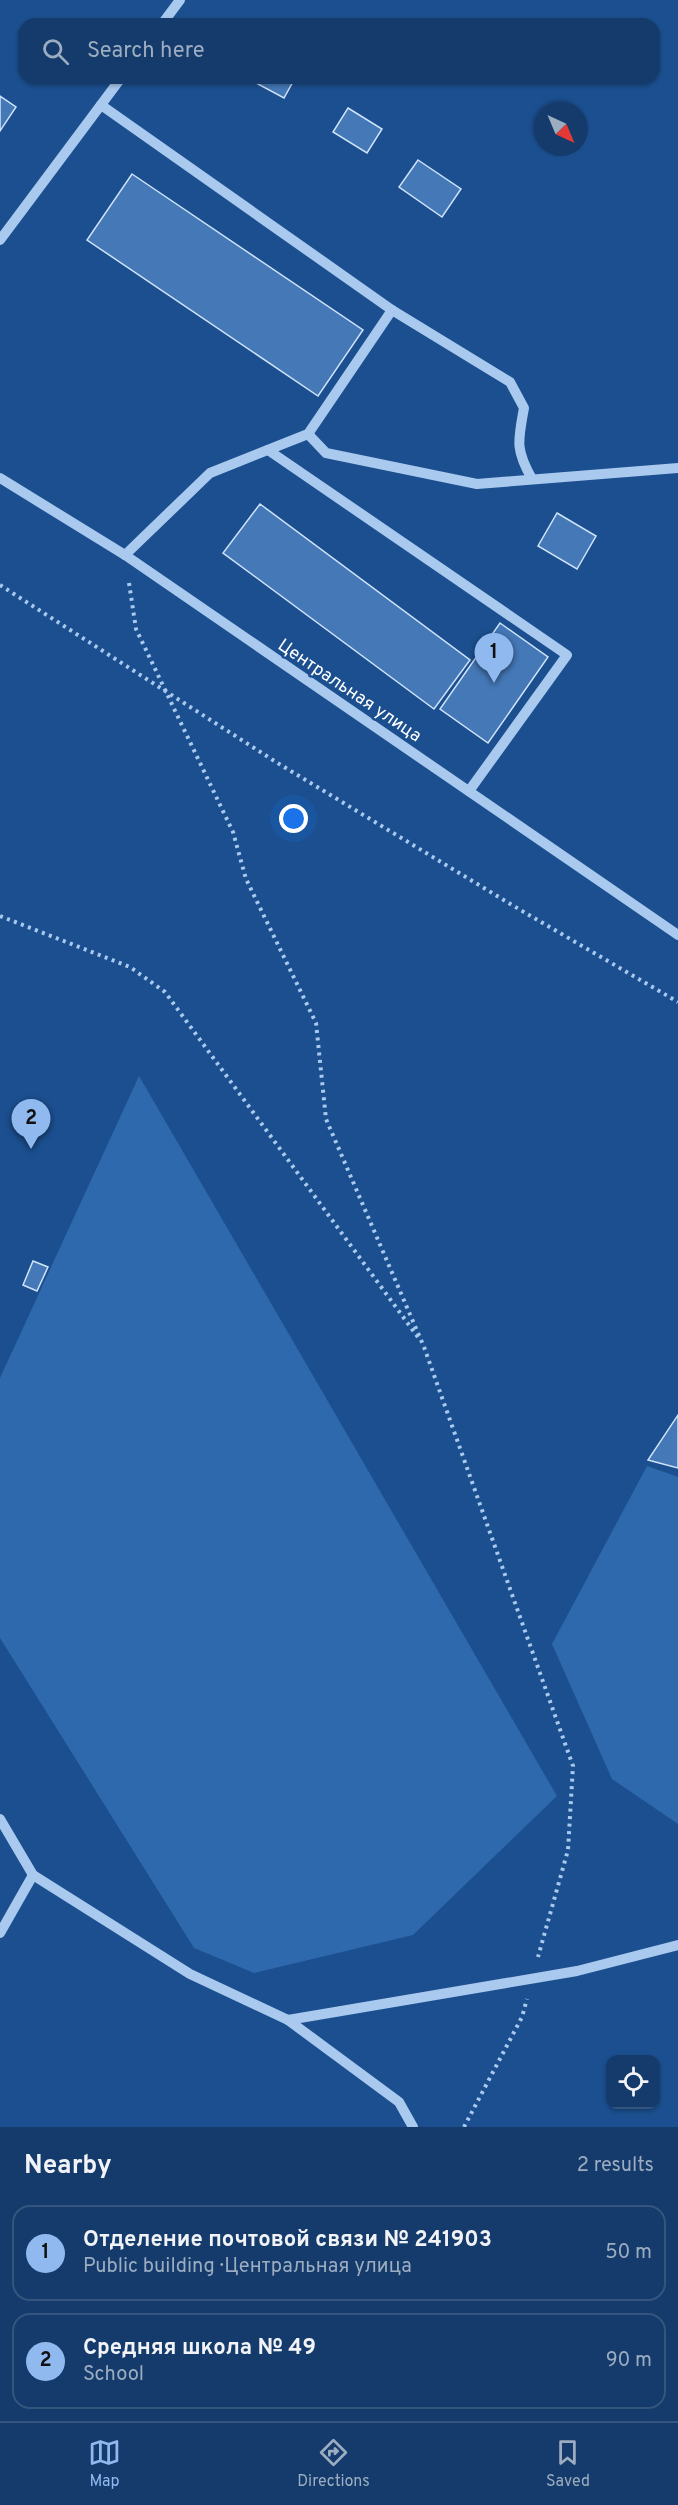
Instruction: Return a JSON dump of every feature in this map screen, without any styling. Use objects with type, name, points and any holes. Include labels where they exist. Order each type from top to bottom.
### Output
[{"type":"street","points":[[166,18],[180,0]]},
{"type":"street","points":[[0,240],[117,84]]},
{"type":"street","points":[[101,105],[392,310],[510,382],[524,408],[517,442],[524,465],[532,479]]},
{"type":"street","points":[[125,555],[210,473],[308,434],[392,310]]},
{"type":"street","points":[[308,434],[326,453],[477,484],[678,468]]},
{"type":"street","points":[[268,450],[567,655],[469,791]]},
{"type":"street","name":"Центральная улица","points":[[0,478],[125,555],[678,935]]},
{"type":"street","points":[[0,1820],[33,1875],[190,1974],[288,2020],[399,2102],[413,2127]]},
{"type":"street","points":[[0,1933],[33,1875]]},
{"type":"street","points":[[288,2020],[577,1971],[678,1945]]},
{"type":"path","points":[[125,555],[136,629],[234,832],[246,879],[316,1023],[326,1119],[424,1347],[573,1766],[568,1850],[522,2017],[464,2127]]},
{"type":"path","points":[[0,585],[368,818],[678,1002]]},
{"type":"path","points":[[0,916],[130,967],[165,992],[424,1347]]},
{"type":"shaded area","points":[[139,1076],[557,1796],[413,1935],[254,1973],[194,1948],[0,1638],[0,1378]]},
{"type":"shaded area","points":[[647,1466],[678,1477],[678,1824],[612,1779],[552,1644]]},
{"type":"building","points":[[258,84],[292,84],[284,98]]},
{"type":"building","points":[[0,96],[16,107],[0,131]]},
{"type":"building","points":[[348,108],[382,129],[367,153],[333,132]]},
{"type":"building","points":[[418,160],[461,189],[442,217],[399,187]]},
{"type":"building","points":[[132,174],[363,330],[318,396],[87,240]]},
{"type":"building","points":[[260,504],[470,660],[434,709],[223,553]]},
{"type":"building","points":[[557,513],[596,536],[577,569],[538,546]]},
{"type":"building","points":[[500,623],[548,657],[488,743],[440,709]]},
{"type":"building","points":[[33,1261],[48,1267],[37,1291],[23,1285]]},
{"type":"building","points":[[678,1415],[678,1468],[648,1460]]},
{"type":"place","name":"Отделение почтовой связи № 241903","points":[[494,683]]},
{"type":"place","name":"Средняя школа № 49","points":[[31,1149]]}]
